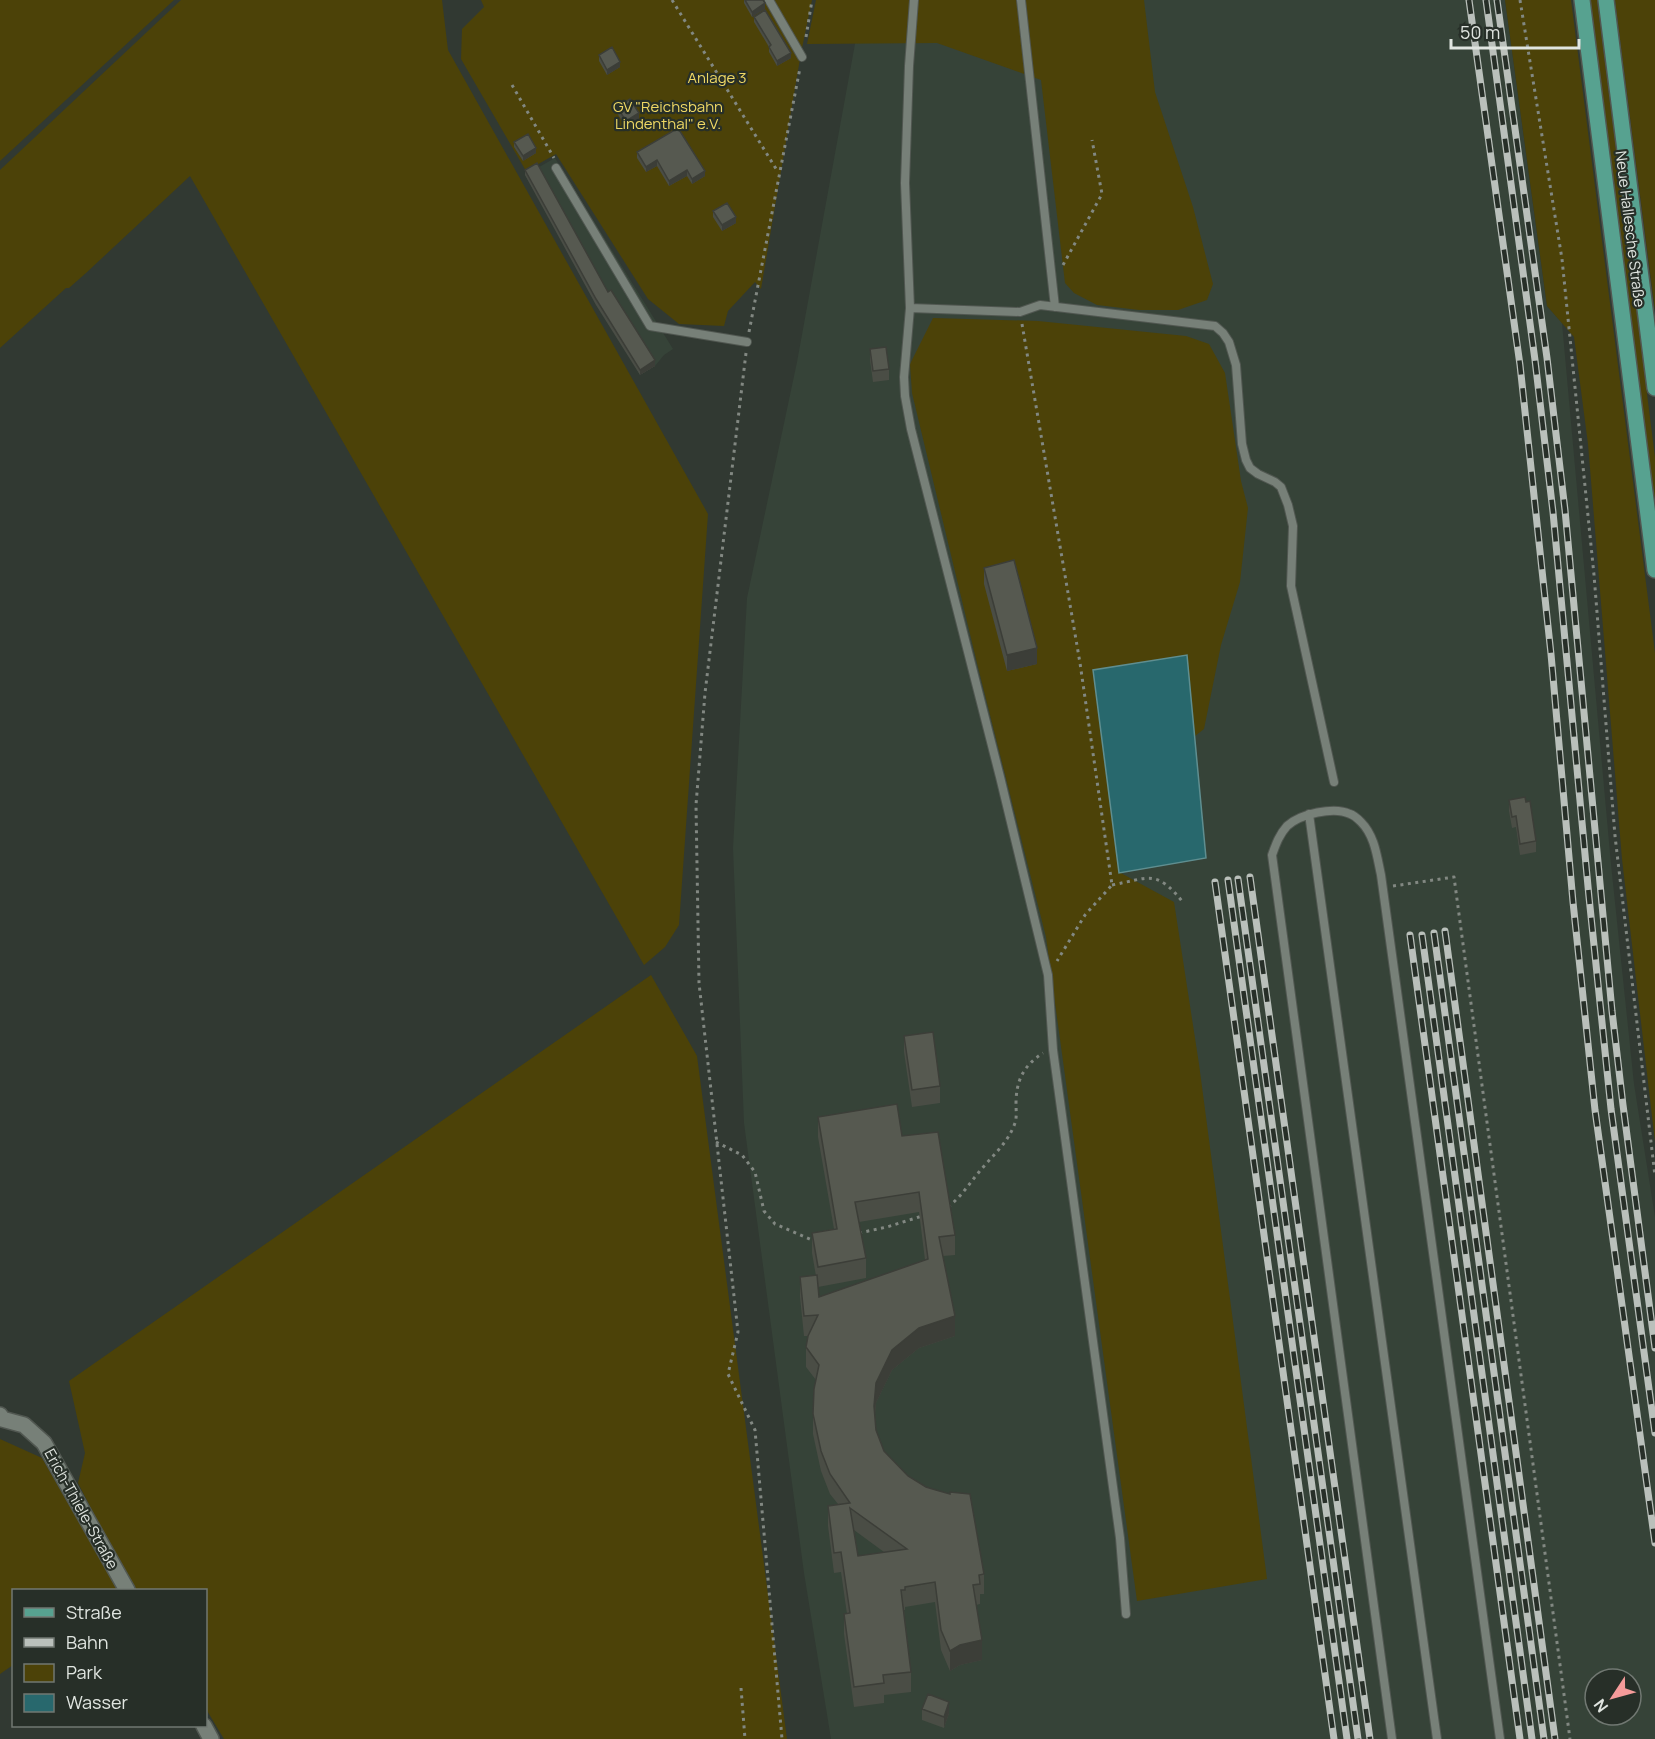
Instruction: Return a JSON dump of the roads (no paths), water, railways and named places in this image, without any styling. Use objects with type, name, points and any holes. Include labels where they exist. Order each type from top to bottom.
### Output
[{"type":"main road","name":"Neue Hallesche Straße","points":[[1582,0],[1655,570]]},
{"type":"main road","name":"Neue Hallesche Straße","points":[[1606,0],[1655,388]]},
{"type":"street","name":"Erich-Thiele-Straße","points":[[0,1415],[2,1419],[24,1425],[44,1443],[125,1589]]},
{"type":"lane","points":[[769,0],[802,57]]},
{"type":"lane","points":[[914,0],[905,183],[910,308],[904,377],[905,396],[911,429],[1048,975],[1053,1050],[1120,1538],[1126,1614]]},
{"type":"lane","points":[[1021,0],[1055,307]]},
{"type":"lane","points":[[556,168],[650,326],[747,342]]},
{"type":"lane","points":[[910,308],[1020,312],[1040,305],[1215,326],[1224,333],[1236,365],[1242,444],[1246,460],[1250,468],[1281,487],[1291,516],[1293,526],[1290,586],[1334,782]]},
{"type":"lane","points":[[1392,1739],[1272,855],[1277,840],[1288,825],[1309,814],[1330,811],[1350,813],[1363,824],[1373,839],[1383,887],[1500,1739]]},
{"type":"lane","points":[[1309,814],[1437,1739]]},
{"type":"water","points":[[1187,655],[1206,858],[1119,873],[1093,670]]},
{"type":"railway","points":[[1469,0],[1520,365],[1551,654],[1573,902],[1595,1110],[1655,1543]]},
{"type":"railway","points":[[1486,0],[1535,360],[1553,512],[1611,1109],[1655,1433]]},
{"type":"railway","points":[[1497,0],[1547,358],[1565,510],[1612,1011],[1655,1348]]},
{"type":"railway","points":[[1250,877],[1370,1739]]},
{"type":"railway","points":[[1238,879],[1358,1739]]},
{"type":"railway","points":[[1228,880],[1347,1739]]},
{"type":"railway","points":[[1215,882],[1334,1739]]},
{"type":"railway","points":[[1445,931],[1555,1739]]},
{"type":"railway","points":[[1434,933],[1544,1739]]},
{"type":"railway","points":[[1410,935],[1520,1739]]},
{"type":"railway","points":[[1422,935],[1532,1739]]},
{"type":"park label","name":"Anlage 3","points":[[717,78]]},
{"type":"park label","name":"GV \"Reichsbahn Lindenthal\" e.V.","points":[[668,116]]}]
